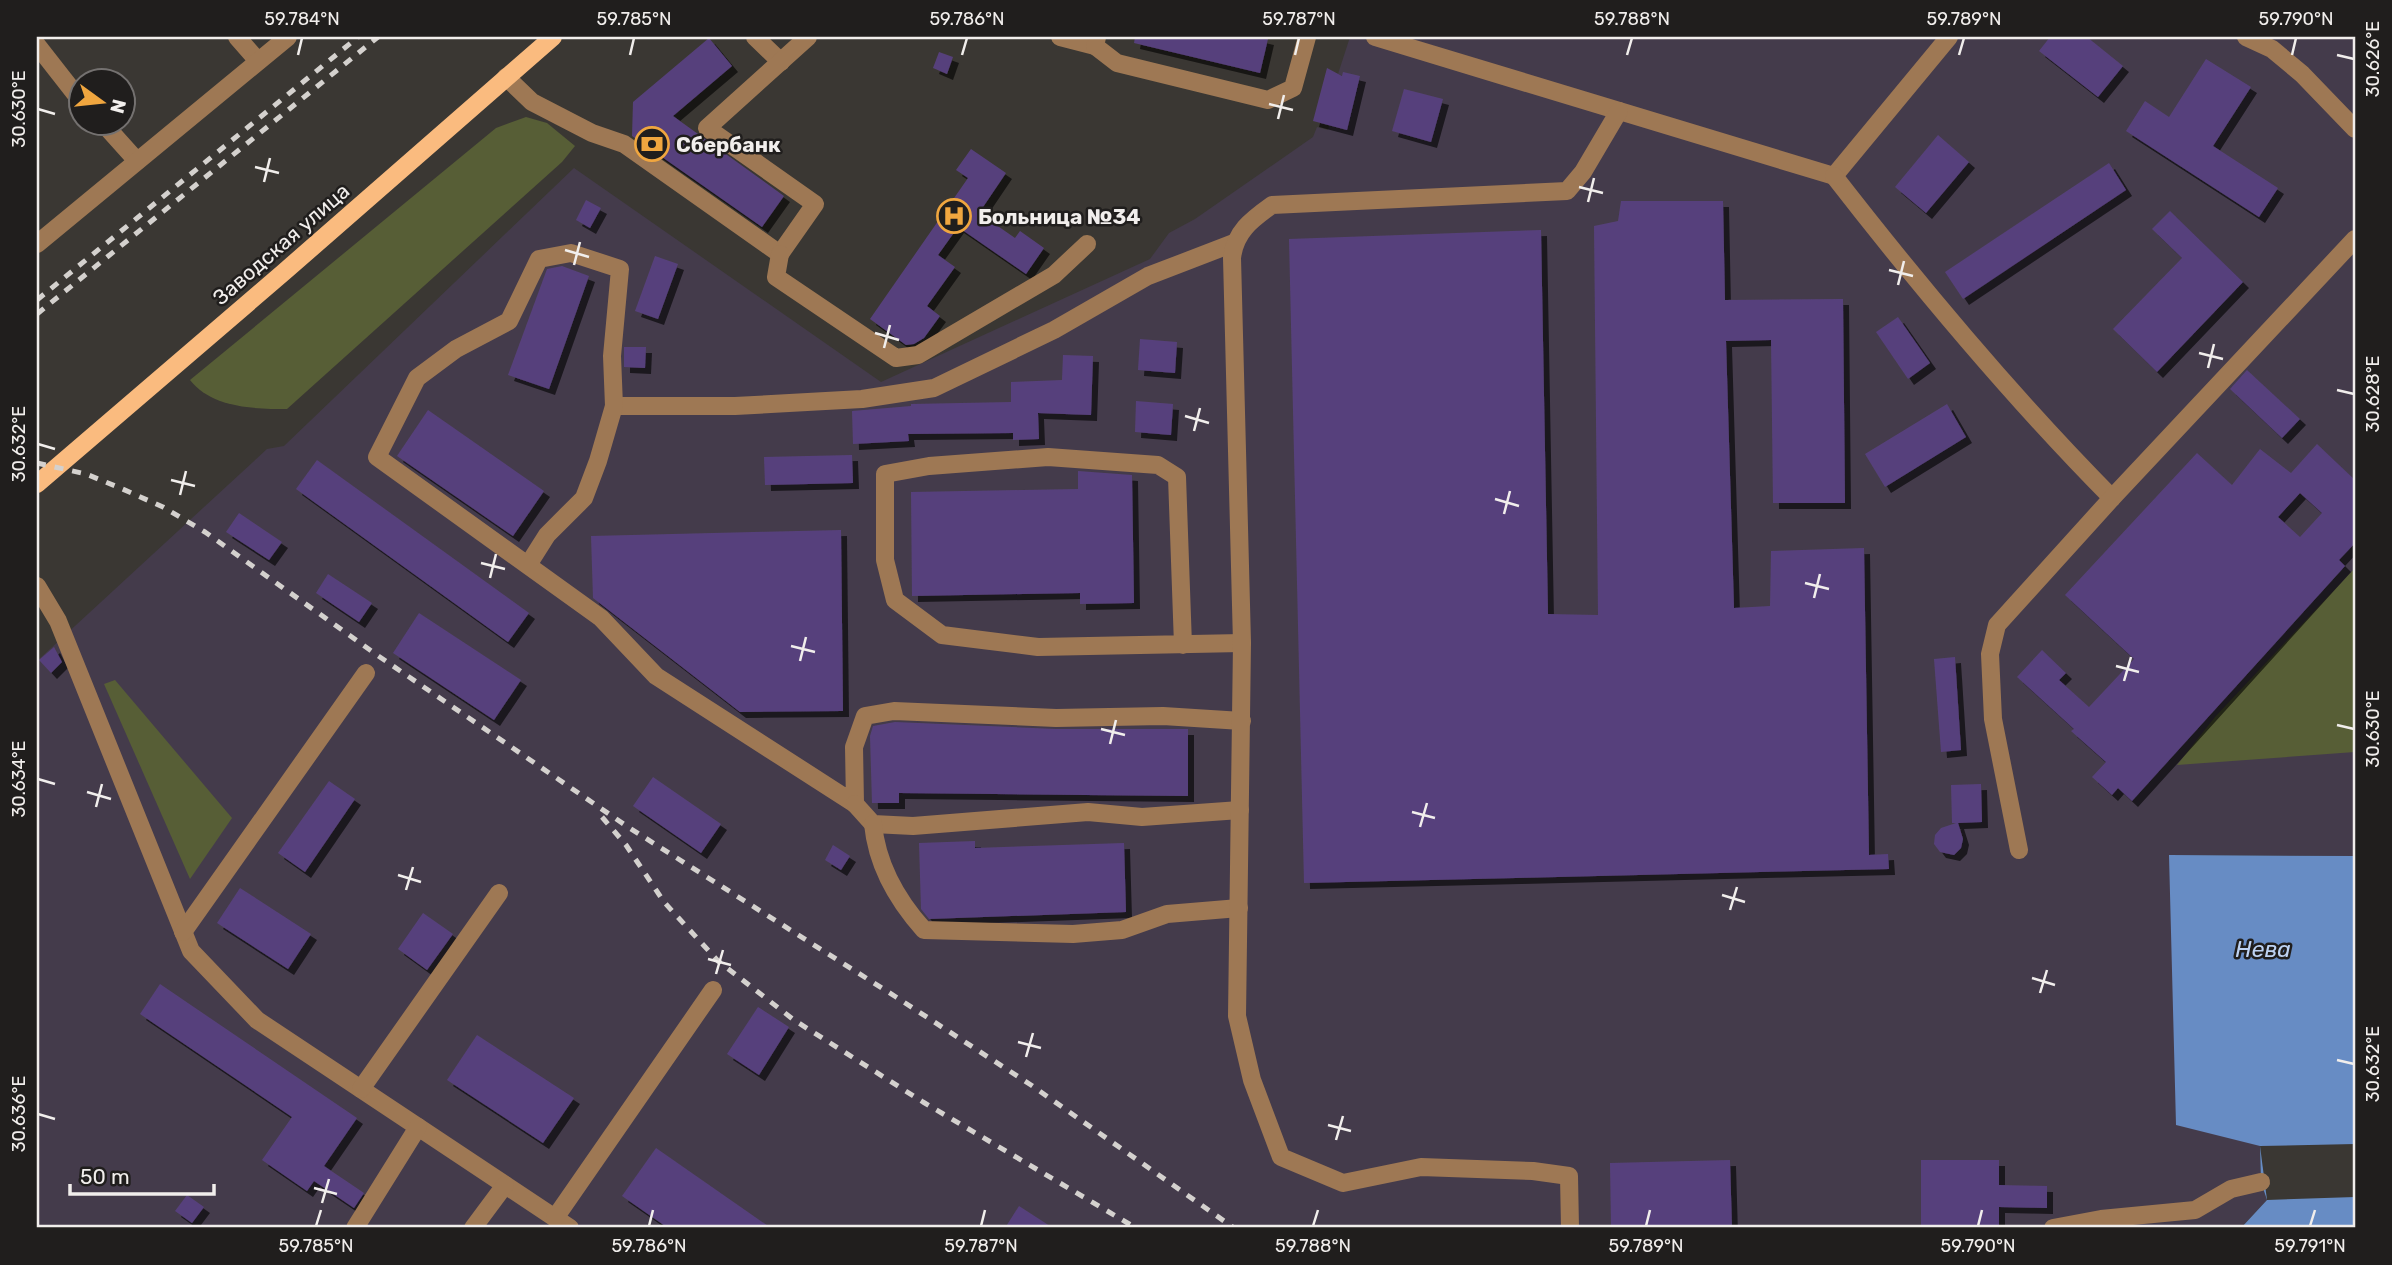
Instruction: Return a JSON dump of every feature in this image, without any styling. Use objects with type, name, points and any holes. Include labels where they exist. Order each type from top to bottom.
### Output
[{"type":"main road","name":"Заводская улица","points":[[37,484],[553,37]]},
{"type":"street","points":[[237,37],[258,61]]},
{"type":"street","points":[[37,244],[288,37]]},
{"type":"street","points":[[755,37],[780,61]]},
{"type":"street","points":[[808,37],[707,128],[815,204],[780,254],[776,277],[896,358],[918,355],[1054,275],[1087,244]]},
{"type":"street","points":[[1060,37],[1096,41],[1117,63],[1268,100],[1293,88],[1307,37]]},
{"type":"street","points":[[1375,37],[1834,176],[1907,270],[2056,441],[2112,498]]},
{"type":"street","points":[[1834,176],[1846,158],[1934,58],[1949,37]]},
{"type":"street","points":[[2246,37],[2272,49],[2302,74],[2355,128]]},
{"type":"street","points":[[37,45],[66,82]]},
{"type":"street","points":[[506,77],[532,102],[592,133],[624,145],[780,254]]},
{"type":"street","points":[[1570,1228],[1569,1176],[1534,1171],[1421,1167],[1343,1183],[1281,1157],[1252,1080],[1237,1016],[1242,643],[1234,243],[1248,222],[1272,205],[1567,191],[1583,172],[1619,111]]},
{"type":"street","points":[[115,136],[137,161]]},
{"type":"street","points":[[2019,850],[1993,719],[1990,654],[1997,625],[2355,239]]},
{"type":"street","points":[[614,406],[735,406],[862,399],[934,388],[1054,330],[1148,276],[1234,243]]},
{"type":"street","points":[[528,565],[547,535],[583,498],[598,461],[614,406],[612,356],[621,269],[571,253],[539,259],[509,321],[456,349],[417,378],[377,457],[601,618],[656,677],[855,804],[873,824],[888,879],[903,907],[924,930],[1073,934],[1122,930],[1167,914],[1239,908]]},
{"type":"street","points":[[1183,645],[1177,477],[1158,465],[1048,457],[929,466],[885,474],[885,560],[895,600],[942,635],[1038,647],[1183,645],[1242,643]]},
{"type":"street","points":[[37,586],[58,621],[191,951],[257,1020],[570,1228]]},
{"type":"street","points":[[183,932],[366,673]]},
{"type":"street","points":[[855,804],[855,747],[865,716],[894,711],[1056,718],[1163,716],[1242,720]]},
{"type":"street","points":[[873,824],[913,826],[1088,812],[1142,817],[1240,810]]},
{"type":"street","points":[[361,1089],[499,893]]},
{"type":"street","points":[[555,1218],[713,990]]},
{"type":"street","points":[[355,1228],[418,1127]]},
{"type":"street","points":[[2053,1228],[2101,1219],[2195,1210],[2231,1189],[2261,1182]]},
{"type":"street","points":[[473,1228],[505,1185]]},
{"type":"shaded area","points":[[1350,37],[2355,37],[2355,856],[2169,855],[2260,1146],[2261,1182],[2267,1200],[2241,1228],[37,1228],[37,661],[267,449],[284,446],[574,168],[881,382],[1150,259],[1169,233],[1195,219],[1313,137],[1317,127],[1328,130],[1343,76],[1338,74]]},
{"type":"green space","points":[[526,117],[547,123],[575,146],[562,162],[287,409],[234,405],[210,396],[190,380],[496,128]]},
{"type":"green space","points":[[2355,568],[2355,752],[2177,765],[2215,717]]},
{"type":"green space","points":[[115,680],[232,818],[190,879],[104,684]]},
{"type":"water","name":"Нева","points":[[2169,855],[2355,856],[2355,1228],[2241,1228],[2267,1200],[2261,1182],[2260,1146],[2176,1125]]},
{"type":"pier","points":[[2355,1144],[2355,1197],[2267,1200],[2260,1146]]},
{"type":"building","points":[[1135,37],[1268,39],[1260,73],[1134,43]]},
{"type":"building","points":[[2050,37],[2087,37],[2123,66],[2098,97],[2039,51]]},
{"type":"building","points":[[709,38],[732,66],[673,116],[784,196],[762,227],[632,136],[633,102]]},
{"type":"building","points":[[939,52],[953,57],[947,74],[933,68]]},
{"type":"building","points":[[2206,59],[2251,87],[2213,146],[2278,188],[2259,217],[2126,131],[2145,101],[2169,117]]},
{"type":"building","points":[[1327,68],[1342,76],[1343,72],[1360,76],[1347,130],[1313,121]]},
{"type":"building","points":[[1404,89],[1443,99],[1431,142],[1392,131]]},
{"type":"building","points":[[1938,135],[1969,162],[1926,213],[1895,187]]},
{"type":"building","points":[[971,149],[1006,173],[979,213],[1015,238],[1020,231],[1044,248],[1026,274],[958,227],[938,255],[955,267],[927,306],[940,316],[924,338],[906,345],[870,319],[968,178],[956,170]]},
{"type":"building","points":[[2109,163],[2126,190],[1963,299],[1945,272]]},
{"type":"building","points":[[586,200],[601,208],[590,228],[576,220]]},
{"type":"building","points":[[1621,201],[1723,201],[1725,300],[1843,299],[1845,503],[1773,503],[1771,340],[1726,341],[1734,608],[1770,606],[1771,551],[1864,548],[1869,855],[1888,854],[1889,869],[1304,883],[1289,239],[1541,230],[1548,614],[1598,615],[1594,226],[1618,221]]},
{"type":"building","points":[[2170,211],[2243,282],[2157,372],[2113,329],[2182,258],[2152,229]]},
{"type":"building","points":[[655,256],[678,264],[658,319],[635,311]]},
{"type":"building","points":[[562,266],[589,276],[549,389],[508,375],[547,269]]},
{"type":"building","points":[[1898,317],[1930,363],[1908,379],[1876,332]]},
{"type":"building","points":[[1140,339],[1177,342],[1175,373],[1138,370]]},
{"type":"building","points":[[624,347],[646,347],[645,368],[624,367]]},
{"type":"building","points":[[1063,355],[1093,356],[1091,415],[1038,413],[1039,439],[1013,440],[1013,433],[908,434],[909,441],[853,444],[852,411],[911,404],[1011,402],[1011,382],[1062,380]]},
{"type":"building","points":[[2247,370],[2300,419],[2282,438],[2230,389]]},
{"type":"building","points":[[1136,401],[1173,404],[1171,435],[1135,432]]},
{"type":"building","points":[[1947,404],[1966,437],[1885,487],[1865,454]]},
{"type":"building","points":[[428,410],[544,491],[513,536],[397,456]]},
{"type":"building","points":[[2317,444],[2355,480],[2355,543],[2339,560],[2345,566],[2132,801],[2118,788],[2112,795],[2092,777],[2106,762],[2017,677],[2042,650],[2066,673],[2059,680],[2089,707],[2134,659],[2065,595],[2197,453],[2232,485],[2260,449],[2291,473]],"holes":[[[2300,493],[2322,513],[2300,537],[2278,517]]]},
{"type":"building","points":[[852,455],[853,483],[765,485],[764,457]]},
{"type":"building","points":[[317,460],[529,613],[508,642],[296,489]]},
{"type":"building","points":[[1078,471],[1132,475],[1134,603],[1080,604],[1080,593],[912,596],[911,492],[1078,489]]},
{"type":"building","points":[[239,513],[282,542],[269,560],[226,532]]},
{"type":"building","points":[[841,530],[843,711],[740,712],[593,598],[591,536]]},
{"type":"building","points":[[328,574],[372,603],[359,622],[316,593]]},
{"type":"building","points":[[419,613],[521,680],[494,720],[393,653]]},
{"type":"building","points":[[54,647],[62,662],[51,673],[39,660]]},
{"type":"building","points":[[1955,657],[1961,750],[1941,752],[1934,659]]},
{"type":"building","points":[[895,722],[1056,729],[1188,729],[1188,796],[899,793],[899,803],[872,803],[870,736],[873,726]]},
{"type":"building","points":[[653,777],[721,824],[701,853],[633,806]]},
{"type":"building","points":[[329,781],[355,799],[305,872],[278,853]]},
{"type":"building","points":[[1981,784],[1982,822],[1958,823],[1963,839],[1961,848],[1954,855],[1940,852],[1934,844],[1935,835],[1941,828],[1956,823],[1952,823],[1951,785]]},
{"type":"building","points":[[975,841],[975,848],[1124,843],[1126,912],[929,919],[921,909],[919,843]]},
{"type":"building","points":[[833,845],[850,856],[841,870],[825,860]]},
{"type":"building","points":[[240,888],[311,934],[288,969],[217,923]]},
{"type":"building","points":[[423,913],[453,934],[427,970],[398,949]]},
{"type":"building","points":[[160,984],[357,1118],[324,1166],[364,1193],[354,1208],[314,1181],[307,1191],[262,1160],[292,1117],[140,1014]]},
{"type":"building","points":[[758,1007],[789,1027],[759,1075],[727,1054]]},
{"type":"building","points":[[477,1035],[574,1098],[543,1143],[447,1080]]},
{"type":"building","points":[[656,1148],[771,1228],[668,1228],[622,1196]]},
{"type":"building","points":[[1730,1160],[1732,1228],[1611,1228],[1610,1163]]},
{"type":"building","points":[[1921,1160],[1999,1160],[1999,1185],[2047,1186],[2047,1208],[1999,1207],[1999,1228],[1921,1228]]},
{"type":"building","points":[[187,1195],[204,1207],[192,1223],[175,1211]]},
{"type":"building","points":[[1019,1206],[1053,1228],[1005,1228]]},
{"type":"railway","points":[[37,300],[358,37]]},
{"type":"railway","points":[[37,314],[378,37]]},
{"type":"railway","points":[[37,463],[86,474],[118,487],[163,507],[205,532],[377,655],[628,827],[1031,1085],[1234,1228]]},
{"type":"railway","points":[[602,817],[626,845],[664,902],[718,961],[794,1020],[923,1102],[1136,1228]]},
{"type":"place","name":"Сбербанк","points":[[652,144]]},
{"type":"place","name":"Больница №34","points":[[954,216]]}]
